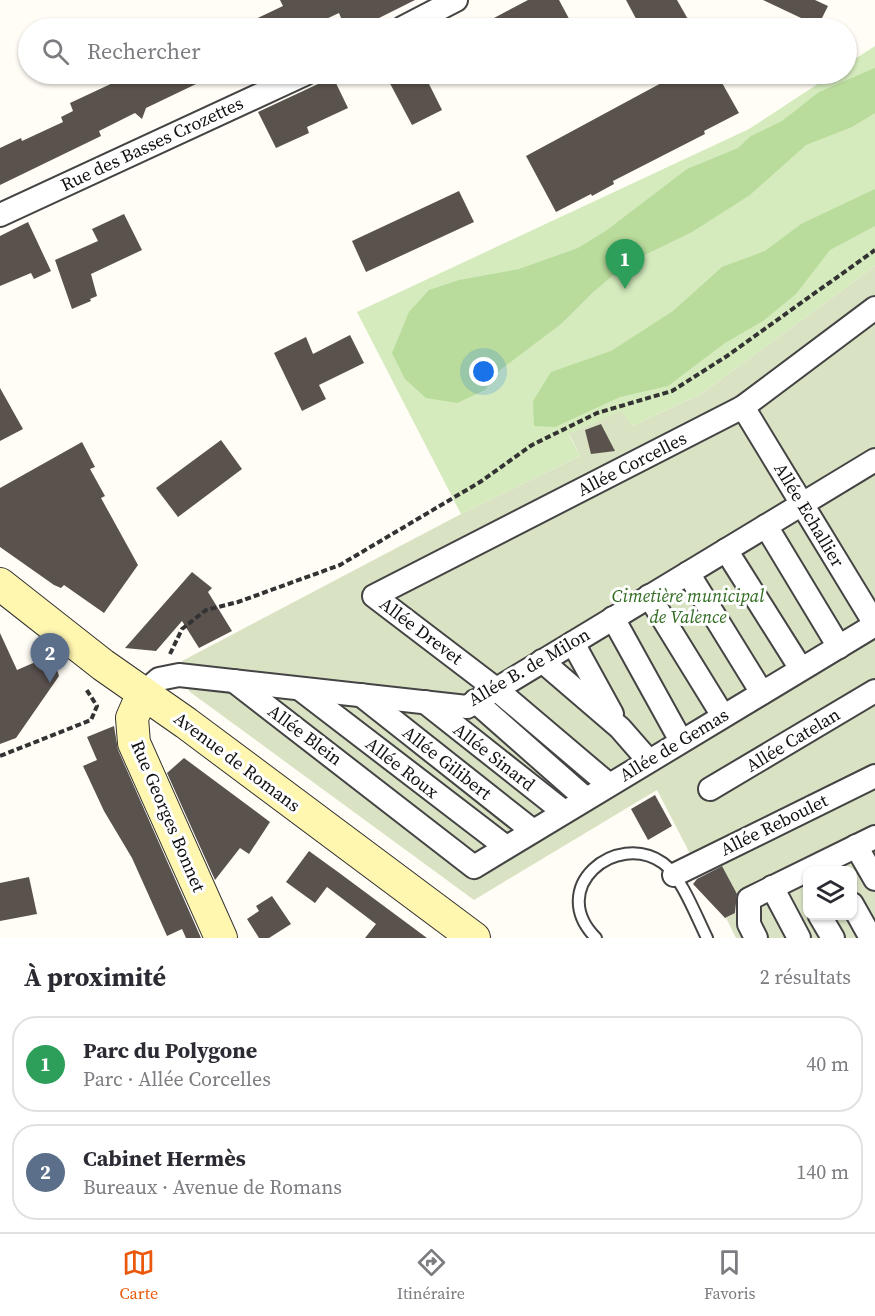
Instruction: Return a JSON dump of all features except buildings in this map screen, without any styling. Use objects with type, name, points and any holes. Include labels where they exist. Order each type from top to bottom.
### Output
[{"type":"main road","name":"Avenue de Romans","points":[[0,584],[103,665],[474,938]]},
{"type":"main road","name":"Rue Georges Bonnet","points":[[143,693],[132,718],[134,743],[221,938]]},
{"type":"street","points":[[421,18],[456,0]]},
{"type":"street","name":"Rue des Basses Crozettes","points":[[0,215],[283,84]]},
{"type":"street","name":"Allée Corcelles","points":[[374,596],[743,407],[875,308]]},
{"type":"street","name":"Allée Echallier","points":[[743,407],[875,625]]},
{"type":"street","name":"Allée B. de Milon","points":[[143,693],[159,680],[178,675],[467,707],[875,460]]},
{"type":"street","points":[[766,526],[839,647]]},
{"type":"street","points":[[726,550],[801,669]]},
{"type":"street","points":[[688,573],[762,693]]},
{"type":"street","name":"Allée Drevet","points":[[374,596],[496,689],[608,784]]},
{"type":"street","points":[[649,597],[723,716]]},
{"type":"street","points":[[613,618],[681,741]]},
{"type":"street","name":"Allée de Gemas","points":[[474,867],[608,784],[875,625]]},
{"type":"street","points":[[573,643],[620,728]]},
{"type":"street","points":[[542,661],[620,728],[648,760]]},
{"type":"street","name":"Allée Blein","points":[[234,681],[474,867]]},
{"type":"street","name":"Allée Roux","points":[[299,688],[506,848]]},
{"type":"street","name":"Allée Catelan","points":[[710,789],[875,691]]},
{"type":"street","name":"Allée Gilibert","points":[[361,695],[533,831]]},
{"type":"street","points":[[475,701],[585,798]]},
{"type":"street","name":"Allée Sinard","points":[[425,702],[564,812]]},
{"type":"street","name":"Allée Reboulet","points":[[674,875],[875,776]]},
{"type":"street","points":[[756,938],[749,924],[749,898],[772,887],[802,884],[866,841],[875,879]]},
{"type":"street","points":[[772,887],[799,938]]},
{"type":"street","points":[[857,913],[871,938]]},
{"type":"street","points":[[823,920],[832,938]]},
{"type":"lane","points":[[596,938],[584,918],[579,898],[581,884],[586,874],[603,861],[637,854],[651,856],[664,864],[674,875],[707,938]]},
{"type":"path","points":[[170,654],[182,629],[206,610],[238,602],[340,565],[480,482],[532,446],[597,413],[672,392],[737,349],[875,250]]},
{"type":"path","points":[[0,756],[91,720],[98,706],[86,689],[103,665]]},
{"type":"green space","points":[[875,46],[875,266],[701,394],[632,426],[569,435],[580,456],[461,514],[357,312],[749,129],[818,84],[857,84],[857,58]]},
{"type":"green space","points":[[875,68],[875,113],[852,127],[806,145],[750,195],[692,232],[626,264],[561,324],[500,370],[485,390],[457,403],[426,398],[405,379],[392,353],[409,312],[429,290],[459,280],[519,269],[578,248],[607,230],[687,169],[738,148],[751,136],[782,121],[819,92],[838,84],[857,84],[857,76]]},
{"type":"green space","points":[[875,189],[875,226],[830,250],[796,294],[763,321],[725,343],[668,386],[620,397],[555,427],[534,426],[533,401],[551,372],[611,351],[673,311],[722,267],[765,251],[801,224]]},
{"type":"green space","name":"Cimetière municipal de Valence","points":[[875,266],[875,938],[736,938],[726,918],[744,908],[721,864],[699,871],[657,790],[474,900],[190,692],[179,675],[182,661],[461,514],[580,456],[569,434],[621,411],[632,426],[701,394]]},
{"type":"place","name":"Parc du Polygone","points":[[625,289]]},
{"type":"place","name":"Cabinet Hermès","points":[[50,683]]}]
